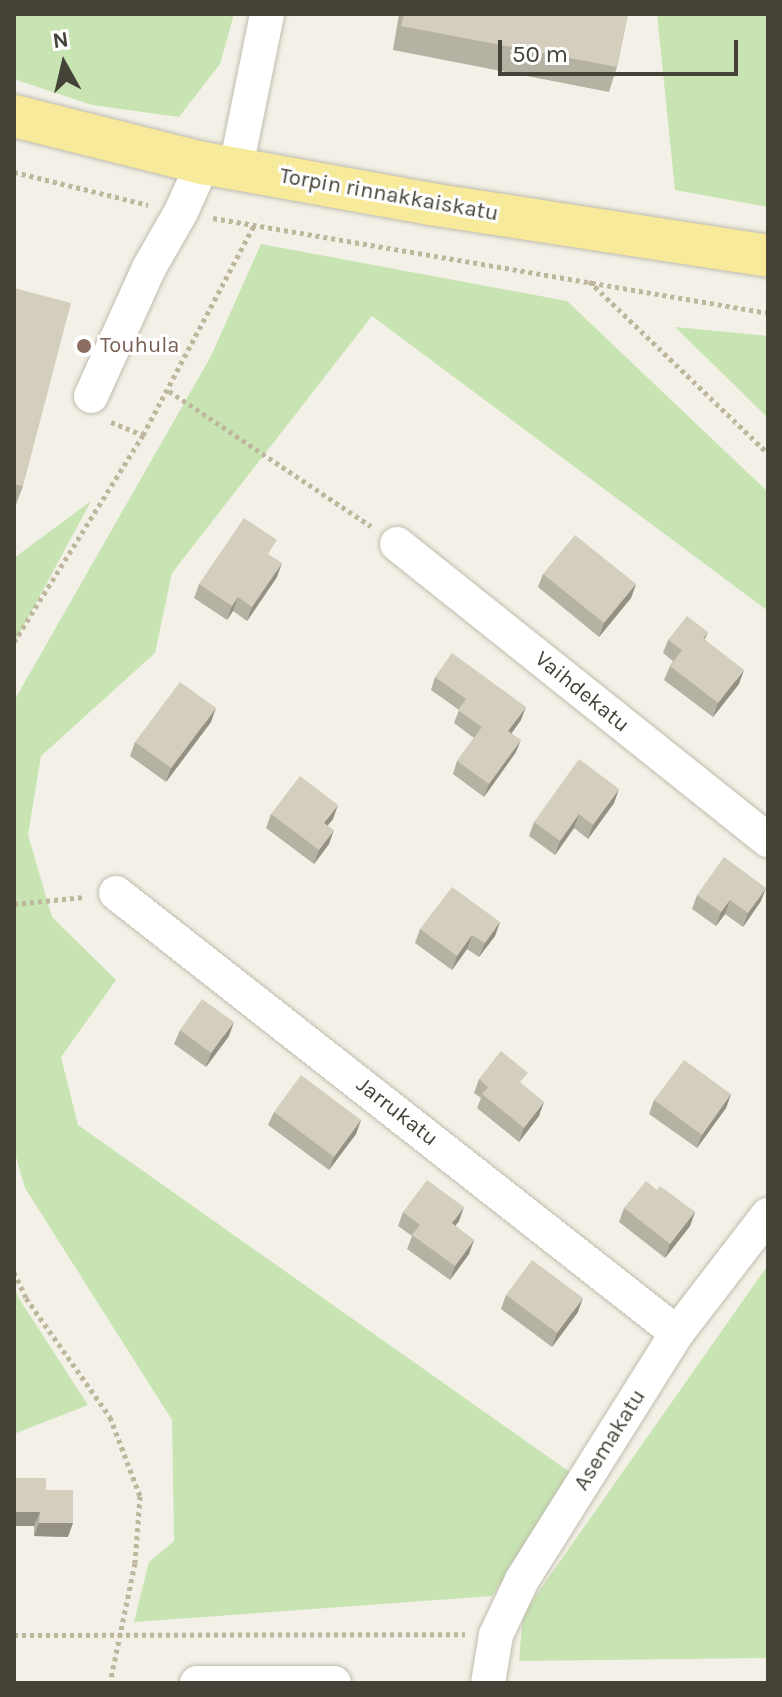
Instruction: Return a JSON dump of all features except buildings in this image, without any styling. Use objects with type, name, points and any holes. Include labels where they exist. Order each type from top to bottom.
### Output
[{"type":"main road","name":"Torpin rinnakkaiskatu","points":[[14,116],[220,165],[430,204],[768,256]]},
{"type":"street","points":[[91,396],[149,268],[181,212],[220,165],[267,14]]},
{"type":"street","name":"Vaihdekatu","points":[[397,544],[768,840]]},
{"type":"street","name":"Jarrukatu","points":[[116,893],[677,1333]]},
{"type":"street","name":"Asemakatu","points":[[488,1683],[496,1635],[522,1580],[677,1333],[768,1215]]},
{"type":"street","points":[[197,1683],[334,1683]]},
{"type":"path","points":[[14,172],[181,212],[768,313]]},
{"type":"path","points":[[14,642],[169,391],[254,225]]},
{"type":"path","points":[[589,280],[768,453]]},
{"type":"path","points":[[169,391],[397,544]]},
{"type":"path","points":[[14,904],[116,893]]},
{"type":"path","points":[[14,1272],[26,1298],[110,1417],[140,1496],[135,1563],[110,1683]]},
{"type":"path","points":[[14,1635],[496,1635]]},
{"type":"green space","points":[[14,14],[234,14],[220,64],[179,117],[92,105],[14,79]]},
{"type":"green space","points":[[657,14],[768,14],[768,207],[675,190]]},
{"type":"green space","points":[[261,244],[567,301],[768,492],[768,611],[372,316],[172,573],[155,653],[41,756],[28,835],[52,917],[116,980],[61,1057],[78,1125],[578,1478],[492,1596],[134,1622],[149,1562],[174,1541],[172,1420],[25,1188],[14,1150],[14,701],[211,356]]},
{"type":"green space","points":[[675,327],[768,336],[768,418]]},
{"type":"green space","points":[[91,501],[14,644],[14,558]]},
{"type":"green space","points":[[768,1265],[768,1658],[519,1661],[523,1614]]},
{"type":"green space","points":[[14,1284],[18,1297],[88,1405],[14,1434]]},
{"type":"place","name":"Touhula","points":[[84,346]]}]
